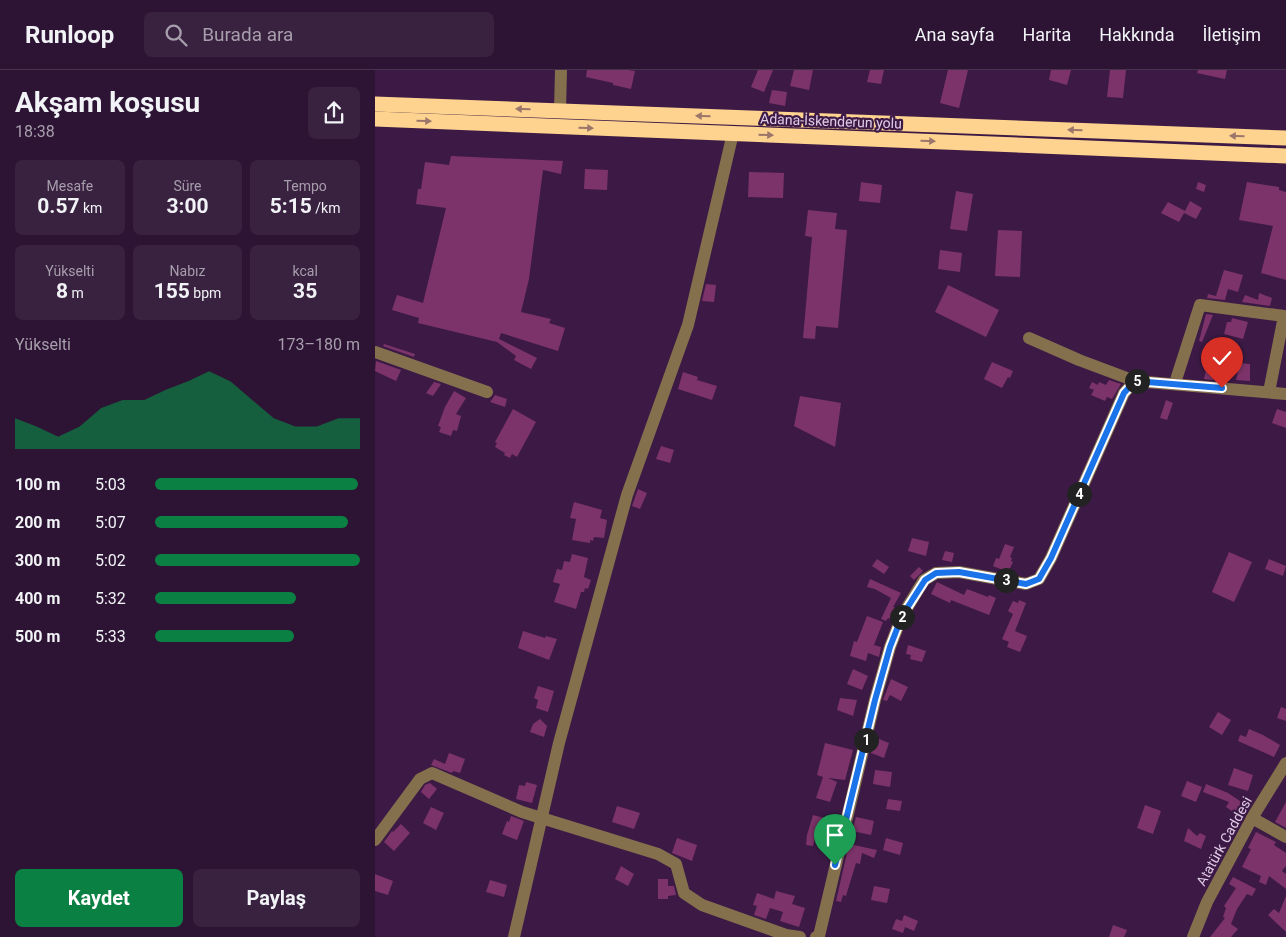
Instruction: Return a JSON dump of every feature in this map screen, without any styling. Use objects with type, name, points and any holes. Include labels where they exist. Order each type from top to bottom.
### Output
[{"type":"highway","points":[[375,104],[1286,138]]},
{"type":"highway","name":"Adana-İskenderun yolu","points":[[375,119],[1286,156]]},
{"type":"street","points":[[560,111],[561,70]]},
{"type":"street","points":[[514,937],[559,743],[627,495],[688,325],[733,133]]},
{"type":"street","points":[[1175,384],[1200,305],[1285,313],[1269,392]]},
{"type":"street","points":[[1029,338],[1079,360],[1135,381],[1286,394]]},
{"type":"street","points":[[375,352],[487,392]]},
{"type":"street","points":[[816,937],[819,936],[875,700],[890,647],[902,616],[925,580],[936,573],[959,572],[1026,584],[1039,579],[1051,558],[1124,393],[1135,381]]},
{"type":"street","name":"Atatürk Caddesi","points":[[1193,937],[1207,902],[1252,818],[1284,769]]},
{"type":"street","points":[[375,840],[420,779],[432,773],[522,812],[658,854],[676,864],[684,893],[702,905],[786,935],[800,937]]},
{"type":"street","points":[[1252,818],[1286,837]]},
{"type":"building","points":[[587,70],[635,71],[631,89],[586,77]]},
{"type":"building","points":[[758,70],[773,70],[764,92],[751,87]]},
{"type":"building","points":[[794,70],[813,70],[809,90],[790,86]]},
{"type":"building","points":[[870,70],[884,70],[881,84],[867,82]]},
{"type":"building","points":[[948,70],[968,70],[959,108],[940,103]]},
{"type":"building","points":[[1051,70],[1071,70],[1067,85],[1049,80]]},
{"type":"building","points":[[1110,70],[1126,70],[1123,98],[1107,97]]},
{"type":"building","points":[[1198,70],[1227,70],[1225,79],[1197,73]]},
{"type":"building","points":[[772,90],[787,92],[785,106],[769,103]]},
{"type":"building","points":[[451,156],[563,161],[561,174],[543,170],[529,279],[521,312],[551,319],[549,323],[565,328],[558,351],[501,333],[499,339],[537,358],[531,369],[514,360],[516,356],[497,342],[418,323],[419,318],[392,310],[397,295],[423,303],[446,208],[416,204],[418,189],[421,189],[425,162],[449,165]]},
{"type":"building","points":[[585,169],[608,170],[607,190],[584,189]]},
{"type":"building","points":[[749,172],[784,173],[783,198],[748,197]]},
{"type":"building","points":[[861,182],[882,185],[880,203],[859,201]]},
{"type":"building","points":[[1198,182],[1206,185],[1204,192],[1196,189]]},
{"type":"building","points":[[1247,182],[1279,187],[1279,190],[1286,192],[1286,280],[1261,273],[1273,226],[1239,220]]},
{"type":"building","points":[[956,191],[973,194],[967,231],[950,229]]},
{"type":"building","points":[[1190,201],[1202,208],[1196,219],[1184,213],[1179,222],[1161,213],[1168,202],[1185,211]]},
{"type":"building","points":[[808,210],[837,213],[835,229],[847,230],[838,328],[816,326],[815,339],[803,338],[812,237],[805,236]]},
{"type":"building","points":[[998,230],[1022,231],[1020,277],[995,276]]},
{"type":"building","points":[[940,250],[962,253],[960,272],[938,269]]},
{"type":"building","points":[[1224,270],[1243,275],[1238,292],[1228,289],[1225,300],[1207,298],[1208,294],[1216,296]]},
{"type":"building","points":[[706,284],[716,285],[714,302],[702,301]]},
{"type":"building","points":[[948,285],[999,310],[986,337],[935,312]]},
{"type":"building","points":[[1259,293],[1272,298],[1270,306],[1242,302],[1245,295],[1258,300]]},
{"type":"building","points":[[1206,314],[1213,315],[1202,342],[1199,341]]},
{"type":"building","points":[[1232,318],[1248,322],[1243,339],[1224,334],[1227,322],[1231,322]]},
{"type":"building","points":[[384,344],[415,354],[414,357],[383,346]]},
{"type":"building","points":[[376,361],[401,370],[396,381],[375,371]]},
{"type":"building","points":[[992,362],[1013,371],[1002,388],[984,379]]},
{"type":"building","points":[[1240,363],[1250,364],[1250,381],[1236,380]]},
{"type":"building","points":[[1206,370],[1215,372],[1213,380],[1204,379]]},
{"type":"building","points":[[683,372],[698,377],[697,380],[717,386],[712,400],[678,389]]},
{"type":"building","points":[[1109,380],[1121,384],[1112,399],[1107,397],[1105,401],[1091,395],[1094,390],[1089,388],[1092,382],[1098,385],[1099,382],[1106,385]]},
{"type":"building","points":[[434,382],[441,384],[433,396],[426,393]]},
{"type":"building","points":[[454,391],[466,398],[456,414],[461,416],[457,431],[453,430],[451,436],[439,432],[441,427],[438,426],[445,407]]},
{"type":"building","points":[[495,395],[507,399],[505,407],[490,402]]},
{"type":"building","points":[[800,396],[841,403],[835,447],[794,426]]},
{"type":"building","points":[[1166,400],[1173,403],[1167,420],[1160,418]]},
{"type":"building","points":[[513,409],[536,422],[517,457],[512,454],[510,458],[495,447],[497,443],[495,442]]},
{"type":"building","points":[[1277,409],[1286,412],[1286,428],[1272,423]]},
{"type":"building","points":[[661,446],[674,450],[670,463],[656,459]]},
{"type":"building","points":[[638,489],[647,493],[640,509],[632,506]]},
{"type":"building","points":[[574,502],[602,510],[600,518],[607,520],[604,538],[594,537],[593,541],[590,540],[590,543],[572,540],[576,519],[570,518]]},
{"type":"building","points":[[912,538],[929,542],[926,556],[908,551]]},
{"type":"building","points":[[1005,544],[1014,547],[1010,557],[1013,562],[1008,572],[993,566],[996,558],[999,559]]},
{"type":"building","points":[[945,551],[954,553],[952,562],[942,560]]},
{"type":"building","points":[[1229,552],[1252,562],[1234,602],[1212,592]]},
{"type":"building","points":[[572,554],[588,558],[584,577],[591,580],[588,589],[585,588],[584,592],[581,592],[576,609],[554,602],[560,584],[553,582],[557,569],[562,570],[564,561],[570,562]]},
{"type":"building","points":[[877,559],[889,567],[884,574],[872,566]]},
{"type":"building","points":[[1269,559],[1286,566],[1283,576],[1265,569]]},
{"type":"building","points":[[919,567],[923,571],[914,580],[910,576]]},
{"type":"building","points":[[870,579],[901,593],[893,607],[896,608],[891,619],[888,618],[886,621],[881,619],[891,598],[875,589],[867,587]]},
{"type":"building","points":[[937,582],[964,595],[967,589],[996,598],[989,615],[951,600],[950,603],[931,594]]},
{"type":"building","points":[[1019,600],[1026,603],[1015,631],[1027,636],[1020,652],[1007,647],[1009,642],[1002,639],[1013,614],[1008,611],[1013,601],[1018,603]]},
{"type":"building","points":[[867,616],[883,622],[874,645],[881,647],[879,657],[868,653],[866,661],[850,656],[854,641],[857,642]]},
{"type":"building","points":[[523,631],[545,638],[546,636],[557,639],[549,660],[518,648]]},
{"type":"building","points":[[908,645],[926,651],[922,662],[910,659],[911,655],[906,654]]},
{"type":"building","points":[[853,669],[868,676],[862,690],[847,684]]},
{"type":"building","points":[[891,679],[908,687],[901,701],[890,695],[887,701],[883,700]]},
{"type":"building","points":[[538,686],[554,691],[548,712],[536,708],[538,700],[534,698]]},
{"type":"building","points":[[840,698],[857,700],[853,716],[837,710]]},
{"type":"building","points":[[1281,707],[1286,709],[1286,721],[1277,718]]},
{"type":"building","points":[[1218,712],[1231,720],[1222,735],[1209,727]]},
{"type":"building","points":[[540,719],[547,726],[544,737],[530,732],[533,724]]},
{"type":"building","points":[[1249,729],[1280,745],[1274,757],[1238,741],[1240,735],[1246,737]]},
{"type":"building","points":[[874,737],[889,743],[884,758],[871,753]]},
{"type":"building","points":[[825,743],[853,750],[845,780],[828,778],[837,782],[830,802],[816,798],[823,777],[817,775]]},
{"type":"building","points":[[449,753],[465,759],[460,773],[453,771],[452,773],[431,765],[434,759],[445,764]]},
{"type":"building","points":[[1234,768],[1253,775],[1248,791],[1228,785]]},
{"type":"building","points":[[875,770],[892,772],[890,787],[873,784]]},
{"type":"building","points":[[1187,781],[1202,787],[1196,802],[1181,796]]},
{"type":"building","points":[[526,782],[537,785],[532,803],[516,799],[519,785],[525,786]]},
{"type":"building","points":[[430,783],[437,789],[429,799],[421,792],[425,785]]},
{"type":"building","points":[[1206,784],[1228,793],[1243,803],[1236,814],[1226,807],[1229,802],[1203,792]]},
{"type":"building","points":[[888,799],[902,801],[900,811],[886,809]]},
{"type":"building","points":[[1286,802],[1286,828],[1275,822]]},
{"type":"building","points":[[1145,805],[1161,811],[1153,834],[1137,828]]},
{"type":"building","points":[[617,806],[640,813],[634,829],[612,822]]},
{"type":"building","points":[[431,807],[444,813],[436,830],[423,823]]},
{"type":"building","points":[[813,815],[828,819],[822,836],[816,834],[813,846],[806,845]]},
{"type":"building","points":[[511,816],[524,821],[517,840],[502,834]]},
{"type":"building","points":[[856,817],[874,821],[871,835],[852,831]]},
{"type":"building","points":[[401,824],[410,833],[394,851],[384,842],[392,831]]},
{"type":"building","points":[[1188,828],[1197,836],[1200,833],[1206,836],[1201,849],[1184,841]]},
{"type":"building","points":[[1256,832],[1276,842],[1274,845],[1286,853],[1286,866],[1282,871],[1286,874],[1286,889],[1269,876],[1266,885],[1259,882],[1261,876],[1242,867],[1251,849],[1248,848]]},
{"type":"building","points":[[677,838],[697,845],[692,861],[672,853]]},
{"type":"building","points":[[886,838],[903,843],[900,855],[883,850]]},
{"type":"building","points":[[849,844],[877,850],[874,858],[862,853],[860,864],[856,863],[846,896],[843,895],[841,902],[836,901]]},
{"type":"building","points":[[621,866],[634,874],[628,886],[615,879]]},
{"type":"building","points":[[375,874],[393,881],[388,895],[375,891]]},
{"type":"building","points":[[1233,877],[1256,889],[1252,896],[1247,894],[1237,909],[1231,924],[1238,929],[1231,937],[1210,937],[1225,918],[1223,917],[1226,908],[1224,906],[1236,888],[1229,884]]},
{"type":"building","points":[[658,879],[668,879],[668,886],[674,886],[676,895],[668,896],[668,899],[658,899]]},
{"type":"building","points":[[490,880],[507,885],[504,897],[486,892]]},
{"type":"building","points":[[874,886],[890,889],[887,903],[871,900]]},
{"type":"building","points":[[776,891],[795,896],[792,904],[805,908],[799,927],[780,921],[783,912],[770,908],[766,919],[754,915],[757,906],[753,905],[757,893],[774,899]]},
{"type":"building","points":[[1286,896],[1286,932],[1268,915],[1274,909],[1279,913]]},
{"type":"building","points":[[904,915],[918,921],[914,931],[905,927],[903,933],[892,929],[896,919],[902,921]]},
{"type":"building","points":[[1113,925],[1127,930],[1124,937],[1109,937]]},
{"type":"route","points":[[835,865],[875,700],[890,647],[902,616],[925,580],[936,573],[959,572],[1026,584],[1039,579],[1051,558],[1124,393],[1135,381],[1222,388]]}]
